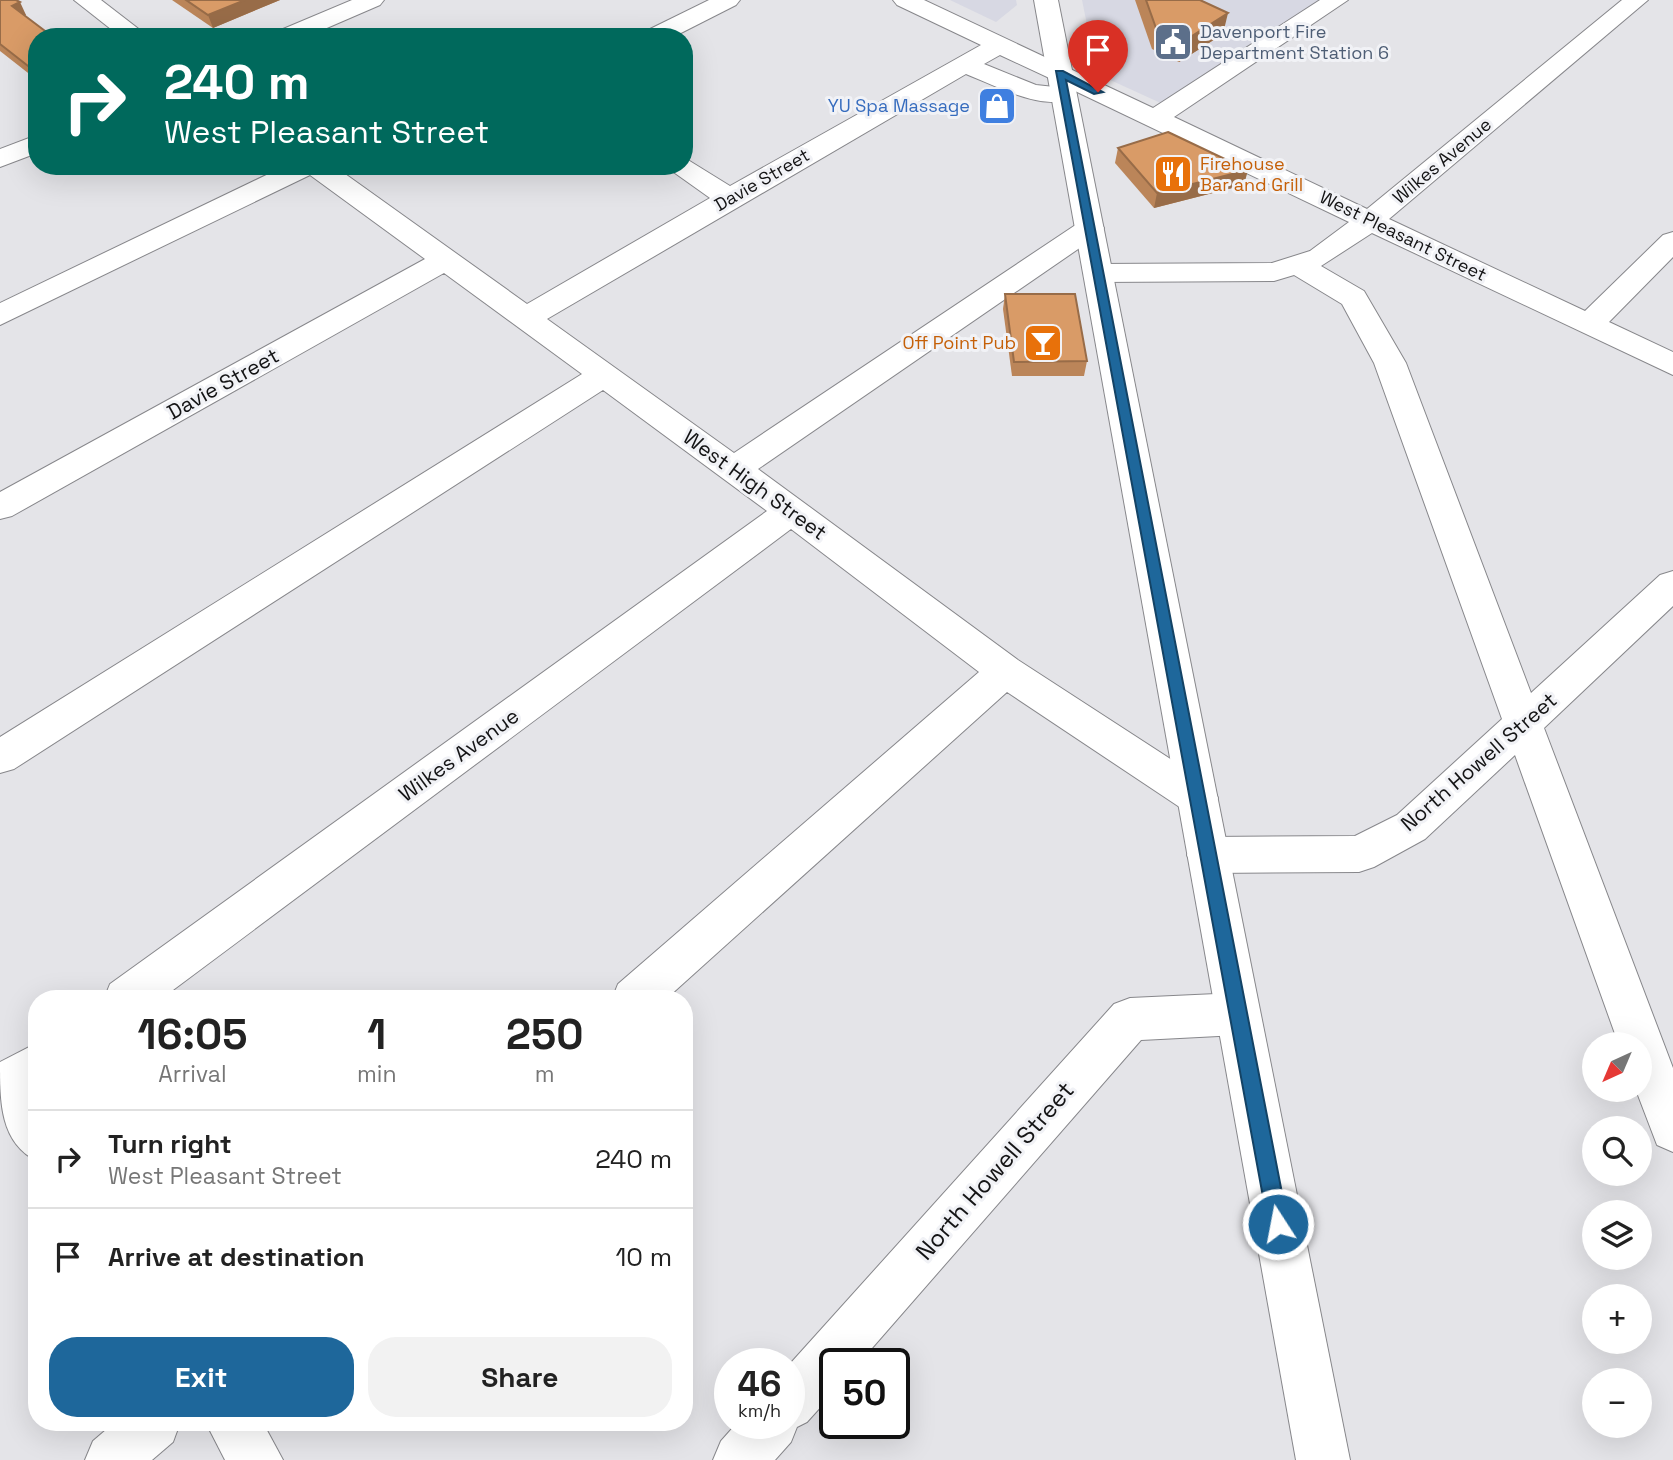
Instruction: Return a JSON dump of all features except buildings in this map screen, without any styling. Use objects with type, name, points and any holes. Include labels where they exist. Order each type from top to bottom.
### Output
[{"type":"street","points":[[86,0],[124,28]]},
{"type":"street","points":[[306,28],[372,0]]},
{"type":"street","points":[[671,28],[728,0]]},
{"type":"street","name":"West Pleasant Street","points":[[905,0],[999,45],[1062,84],[1155,118],[1673,365]]},
{"type":"street","points":[[1046,0],[1322,1460]]},
{"type":"street","points":[[1155,118],[1336,0]]},
{"type":"street","name":"Wilkes Avenue","points":[[1099,273],[1261,272],[1300,266],[1340,244],[1371,220],[1636,0]]},
{"type":"street","name":"Davie Street","points":[[526,318],[999,45]]},
{"type":"street","points":[[965,65],[1032,92],[1062,84]]},
{"type":"street","points":[[0,159],[28,148]]},
{"type":"street","points":[[0,315],[288,175]]},
{"type":"street","name":"West High Street","points":[[328,175],[791,511],[1005,671],[1198,798]]},
{"type":"street","points":[[693,175],[730,198]]},
{"type":"street","points":[[734,470],[1090,228]]},
{"type":"street","points":[[1588,325],[1673,241]]},
{"type":"street","name":"Davie Street","points":[[0,507],[446,260]]},
{"type":"street","points":[[1300,266],[1353,298],[1368,319],[1390,363],[1673,1129]]},
{"type":"street","points":[[0,757],[604,375]]},
{"type":"street","name":"Wilkes Avenue","points":[[138,990],[791,511]]},
{"type":"street","name":"North Howell Street","points":[[1208,855],[1359,854],[1411,827],[1673,585]]},
{"type":"street","points":[[644,990],[1005,671]]},
{"type":"street","name":"North Howell Street","points":[[805,1386],[1130,1019],[1238,1014]]},
{"type":"street","points":[[10,1083],[28,1120]]},
{"type":"street","points":[[112,1460],[145,1431]]},
{"type":"street","points":[[237,1431],[256,1460]]},
{"type":"street","points":[[740,1460],[758,1439]]},
{"type":"shaded area","points":[[950,0],[1016,0],[1017,5],[996,22]]},
{"type":"shaded area","points":[[1082,0],[1326,0],[1165,105],[1097,74]]},
{"type":"place","name":"Davenport Fire Department Station 6","points":[[1173,42]]},
{"type":"place","name":"YU Spa Massage","points":[[997,106]]},
{"type":"place","name":"Firehouse Bar and Grill","points":[[1173,174]]},
{"type":"place","name":"Off Point Pub","points":[[1043,343]]},
{"type":"route","points":[[1098,92],[1060,73],[1278,1224]]}]
